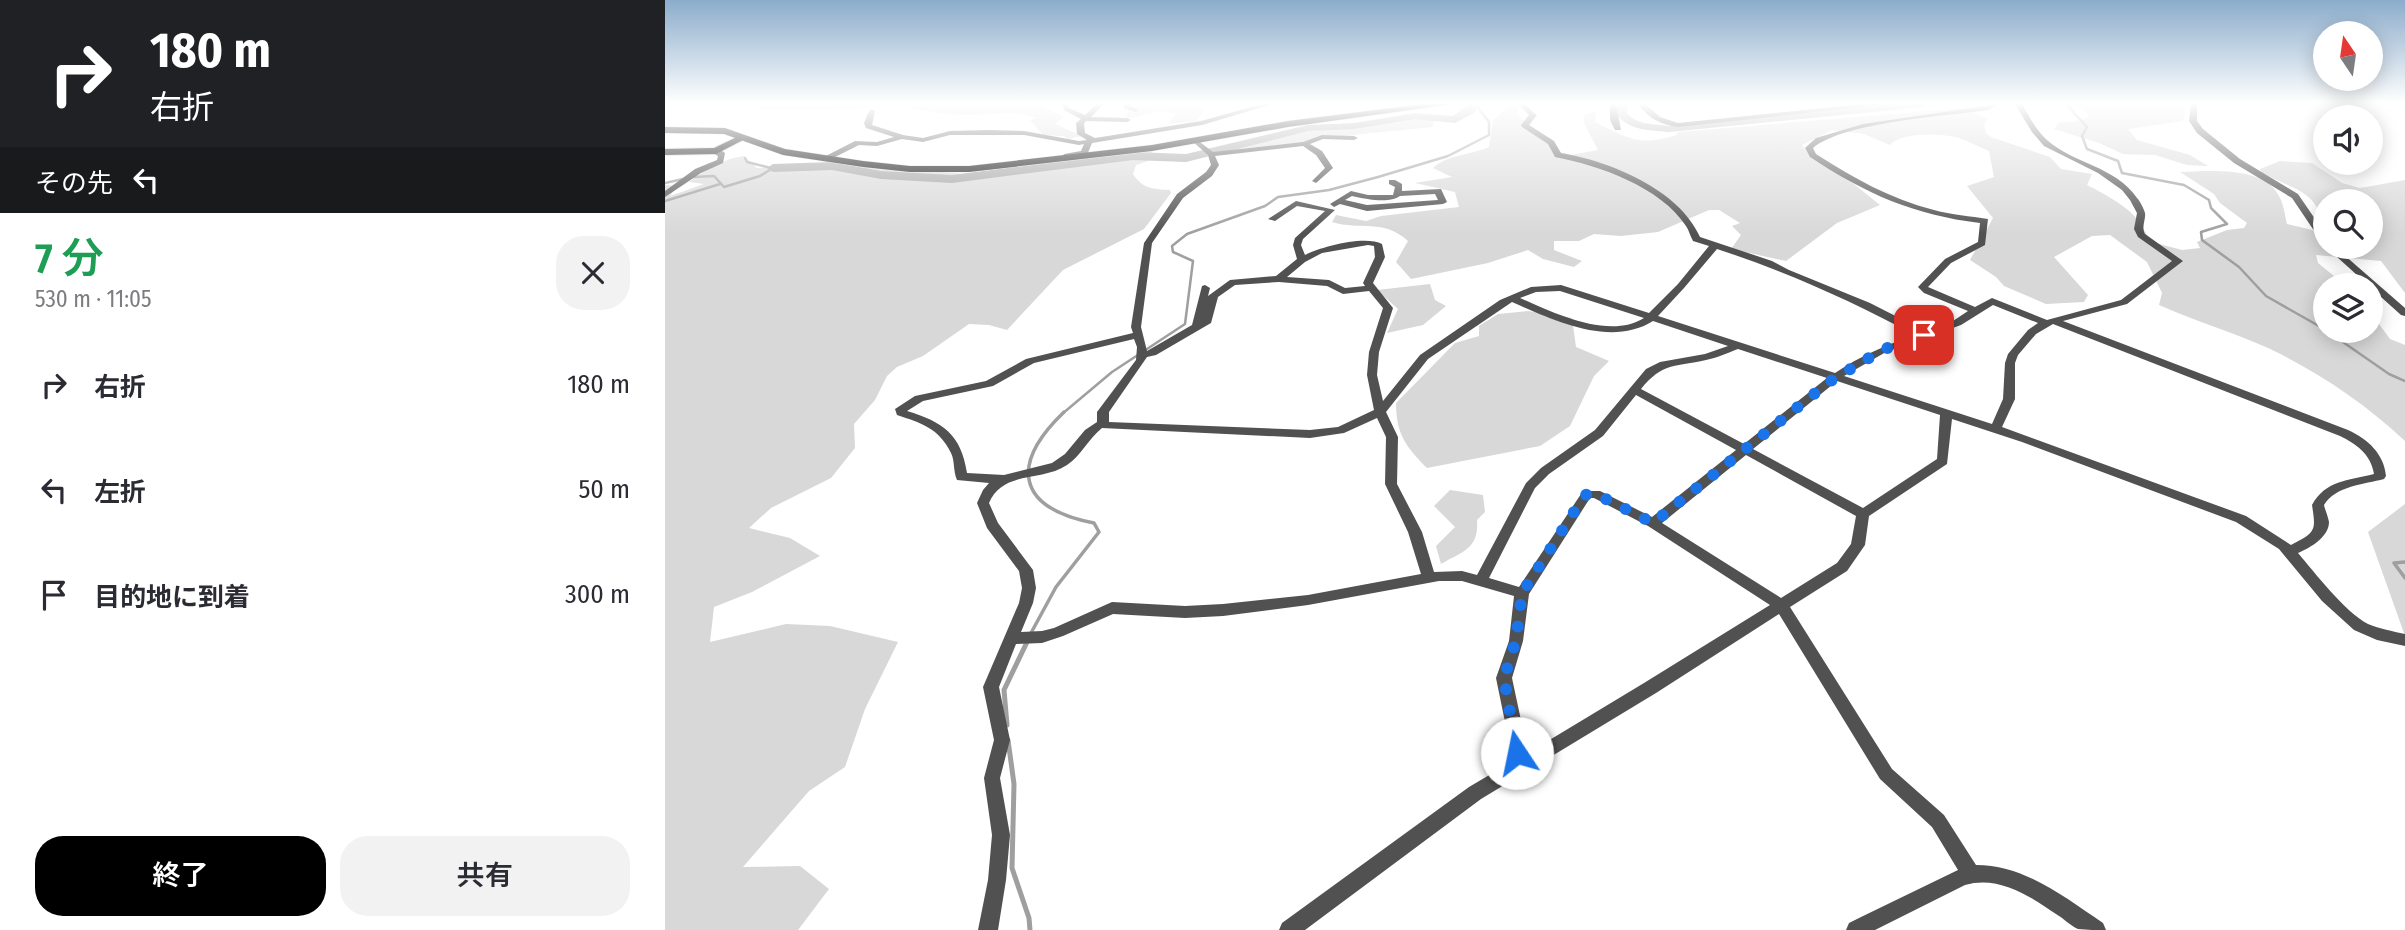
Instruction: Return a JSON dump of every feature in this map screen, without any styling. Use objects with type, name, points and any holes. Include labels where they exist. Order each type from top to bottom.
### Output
[{"type":"highway","points":[[768,147],[824,159],[930,169],[987,168],[1211,147]]},
{"type":"main road","points":[[665,152],[716,151],[723,147]]},
{"type":"street","points":[[824,159],[849,147]]},
{"type":"street","points":[[1055,161],[1057,157],[1084,153],[1087,147]]},
{"type":"street","points":[[1205,149],[1245,147]]},
{"type":"street","points":[[1308,147],[1319,153],[1329,168],[1316,181]]},
{"type":"street","points":[[1554,147],[1558,155],[1577,158],[1640,182],[1679,213],[1690,225],[1696,239],[1769,262],[1867,304],[1924,335]]},
{"type":"street","points":[[1809,147],[1819,159],[1878,195],[1947,215],[1985,221],[1982,243],[1948,261],[1923,287],[1976,311]]},
{"type":"street","points":[[1995,429],[2009,399],[2010,363],[2013,354],[2032,332],[2050,322],[2120,304],[2178,261],[2141,235],[2138,229],[2141,213],[2125,188],[2100,171],[2055,147]]},
{"type":"street","points":[[2219,147],[2298,198],[2313,222]]},
{"type":"street","points":[[1103,423],[1103,412],[1138,367],[1143,355],[1137,335],[1141,282],[1148,243],[1180,196],[1213,170],[1214,159],[1205,149]]},
{"type":"street","points":[[665,195],[698,171],[720,161],[722,155],[716,151]]},
{"type":"street","points":[[1390,199],[1399,186],[1392,182]]},
{"type":"street","points":[[1272,219],[1296,203],[1328,208],[1338,201],[1359,208],[1390,199],[1439,191],[1443,202],[1390,199]]},
{"type":"street","points":[[1302,260],[1297,245],[1299,238],[1330,214],[1328,208]]},
{"type":"street","points":[[1279,279],[1302,260],[1319,251],[1376,243],[1380,257],[1369,277],[1370,288],[1388,308],[1373,360],[1374,390],[1380,412],[1392,437],[1391,484],[1415,532],[1429,577]]},
{"type":"street","points":[[1512,298],[1553,316],[1602,327],[1637,328],[1652,317],[1714,246]]},
{"type":"street","points":[[2344,259],[2405,313]]},
{"type":"street","points":[[1143,355],[1208,320],[1215,294],[1231,283],[1279,279],[1329,283],[1343,291],[1370,288]]},
{"type":"street","points":[[1197,326],[1205,288]]},
{"type":"street","points":[[1137,335],[1030,360],[989,384],[919,398],[901,409],[901,413],[928,421],[941,430],[958,454],[961,477],[1005,478],[1044,470],[1062,463],[1072,455],[1088,433],[1103,423],[1122,428],[1310,434],[1346,428],[1380,412],[1424,357],[1512,298],[1534,289],[1561,288],[1834,379],[2072,454],[2241,519],[2269,534],[2289,551],[2327,597],[2359,626],[2377,634],[2405,640]]},
{"type":"street","points":[[1653,523],[1834,379],[1882,350],[1957,323],[1992,301],[2344,433],[2364,444],[2378,464],[2380,476],[2328,491],[2318,505],[2321,529],[2298,548],[2289,551]]},
{"type":"street","points":[[1481,581],[1530,486],[1545,471],[1593,438],[1634,389],[1656,368],[1707,357],[1737,346]]},
{"type":"street","points":[[1634,389],[1863,514]]},
{"type":"street","points":[[1289,930],[1443,815],[1842,567],[1858,545],[1863,514],[1941,464],[1945,448],[1946,415]]},
{"type":"street","points":[[988,930],[997,880],[1000,835],[992,778],[1002,740],[991,687],[1028,595],[1028,576],[989,520],[983,503],[989,488],[1005,478]]},
{"type":"street","points":[[1522,765],[1504,678],[1516,640],[1522,593],[1587,494],[1596,494],[1653,523],[1781,606],[1886,774],[1938,821],[1971,874]]},
{"type":"street","points":[[1012,638],[1050,635],[1091,615],[1120,607],[1185,612],[1223,610],[1390,587],[1429,577],[1462,576],[1522,593]]},
{"type":"street","points":[[1856,930],[1892,909],[1971,874],[2016,881],[2096,930]]},
{"type":"shaded area","points":[[1488,147],[1555,147],[1565,156],[1598,150],[1597,147],[1804,147],[1811,158],[1854,184],[1880,205],[1837,223],[1786,261],[1731,249],[1741,235],[1732,226],[1740,223],[1719,210],[1709,210],[1658,232],[1621,236],[1594,234],[1579,241],[1554,241],[1554,250],[1582,261],[1574,267],[1543,259],[1528,250],[1488,263],[1411,279],[1396,262],[1408,241],[1399,234],[1381,227],[1332,222],[1336,215],[1366,221],[1381,216],[1459,207],[1455,192],[1415,183],[1452,177],[1433,168]]},
{"type":"shaded area","points":[[1981,147],[2022,147],[2050,157],[2061,169],[2092,174],[2087,185],[2132,213],[2152,242],[2182,250],[2200,248],[2197,242],[2227,230],[2244,228],[2247,223],[2220,203],[2214,194],[2180,172],[2236,172],[2263,180],[2273,187],[2280,198],[2287,224],[2313,230],[2313,259],[2317,259],[2330,273],[2313,273],[2313,343],[2383,343],[2383,329],[2390,339],[2405,345],[2405,441],[2357,401],[2305,367],[2254,342],[2159,305],[2162,293],[2147,262],[2110,235],[2092,236],[2054,257],[2088,295],[2084,302],[2046,304],[2004,286],[1996,277],[1970,260],[1993,218],[1967,186],[1994,177],[1989,151]]},
{"type":"shaded area","points":[[2109,147],[2163,147],[2190,155],[2208,166],[2187,165],[2155,155],[2123,154]]},
{"type":"shaded area","points":[[1152,151],[1151,160],[1136,165],[1133,174],[1145,185],[1170,190],[1171,193],[1144,229],[1063,270],[1007,330],[989,325],[969,324],[923,356],[897,367],[887,376],[875,400],[854,424],[855,448],[831,478],[771,508],[749,528],[790,538],[820,556],[752,592],[714,607],[710,642],[786,624],[830,626],[898,642],[865,709],[845,767],[809,791],[743,867],[800,866],[829,889],[798,930],[665,930],[665,185],[677,186],[670,196],[704,184],[689,182],[722,162],[744,156],[757,168],[840,163],[964,174]]},
{"type":"shaded area","points":[[2280,161],[2312,163],[2313,175],[2330,175],[2342,183],[2360,188],[2405,180],[2405,293],[2381,261],[2359,259],[2383,259],[2383,189],[2313,189],[2313,202],[2295,188],[2261,172],[2260,169]]},
{"type":"shaded area","points":[[1430,284],[1435,300],[1446,306],[1423,325],[1387,333],[1398,309],[1377,290]]},
{"type":"shaded area","points":[[1528,311],[1572,318],[1576,347],[1609,361],[1594,376],[1570,426],[1540,446],[1427,468],[1413,453],[1400,432],[1396,403],[1455,343],[1479,336],[1479,326],[1498,314]]},
{"type":"shaded area","points":[[1450,490],[1483,495],[1485,512],[1477,520],[1475,537],[1468,548],[1441,564],[1436,546],[1455,527],[1434,506]]},
{"type":"shaded area","points":[[2405,504],[2405,636],[2368,532]]},
{"type":"waterway","points":[[773,168],[832,166],[881,175],[952,179],[1133,156],[1186,158],[1229,147]]},
{"type":"waterway","points":[[1063,414],[1112,372],[1185,324],[1193,261],[1173,252],[1172,246],[1187,234],[1265,206],[1278,197],[1329,190],[1378,177],[1448,156],[1465,147]]},
{"type":"waterway","points":[[2086,147],[2118,161],[2122,173],[2184,185],[2209,200],[2211,208],[2227,224],[2201,232],[2202,240],[2239,267],[2266,296],[2313,323]]},
{"type":"waterway","points":[[745,158],[747,162],[771,168]]},
{"type":"waterway","points":[[693,177],[714,176],[724,187],[760,176],[773,168]]},
{"type":"waterway","points":[[665,183],[683,179]]},
{"type":"waterway","points":[[665,201],[720,184]]},
{"type":"waterway","points":[[2344,343],[2389,374],[2405,381]]},
{"type":"waterway","points":[[1031,633],[1056,587],[1099,532],[1094,523],[1068,516],[1049,507],[1036,495],[1029,482],[1029,466],[1035,450],[1046,431],[1063,414]]},
{"type":"waterway","points":[[2405,562],[2394,563],[2405,578]]},
{"type":"waterway","points":[[1007,725],[1004,690],[1028,640]]},
{"type":"waterway","points":[[1008,740],[1014,784],[1012,868],[1029,918],[1030,930]]},
{"type":"route","points":[[1517,753],[1504,678],[1519,626],[1522,593],[1583,498],[1587,494],[1596,494],[1653,523],[1829,382],[1882,350],[1924,335]]}]
